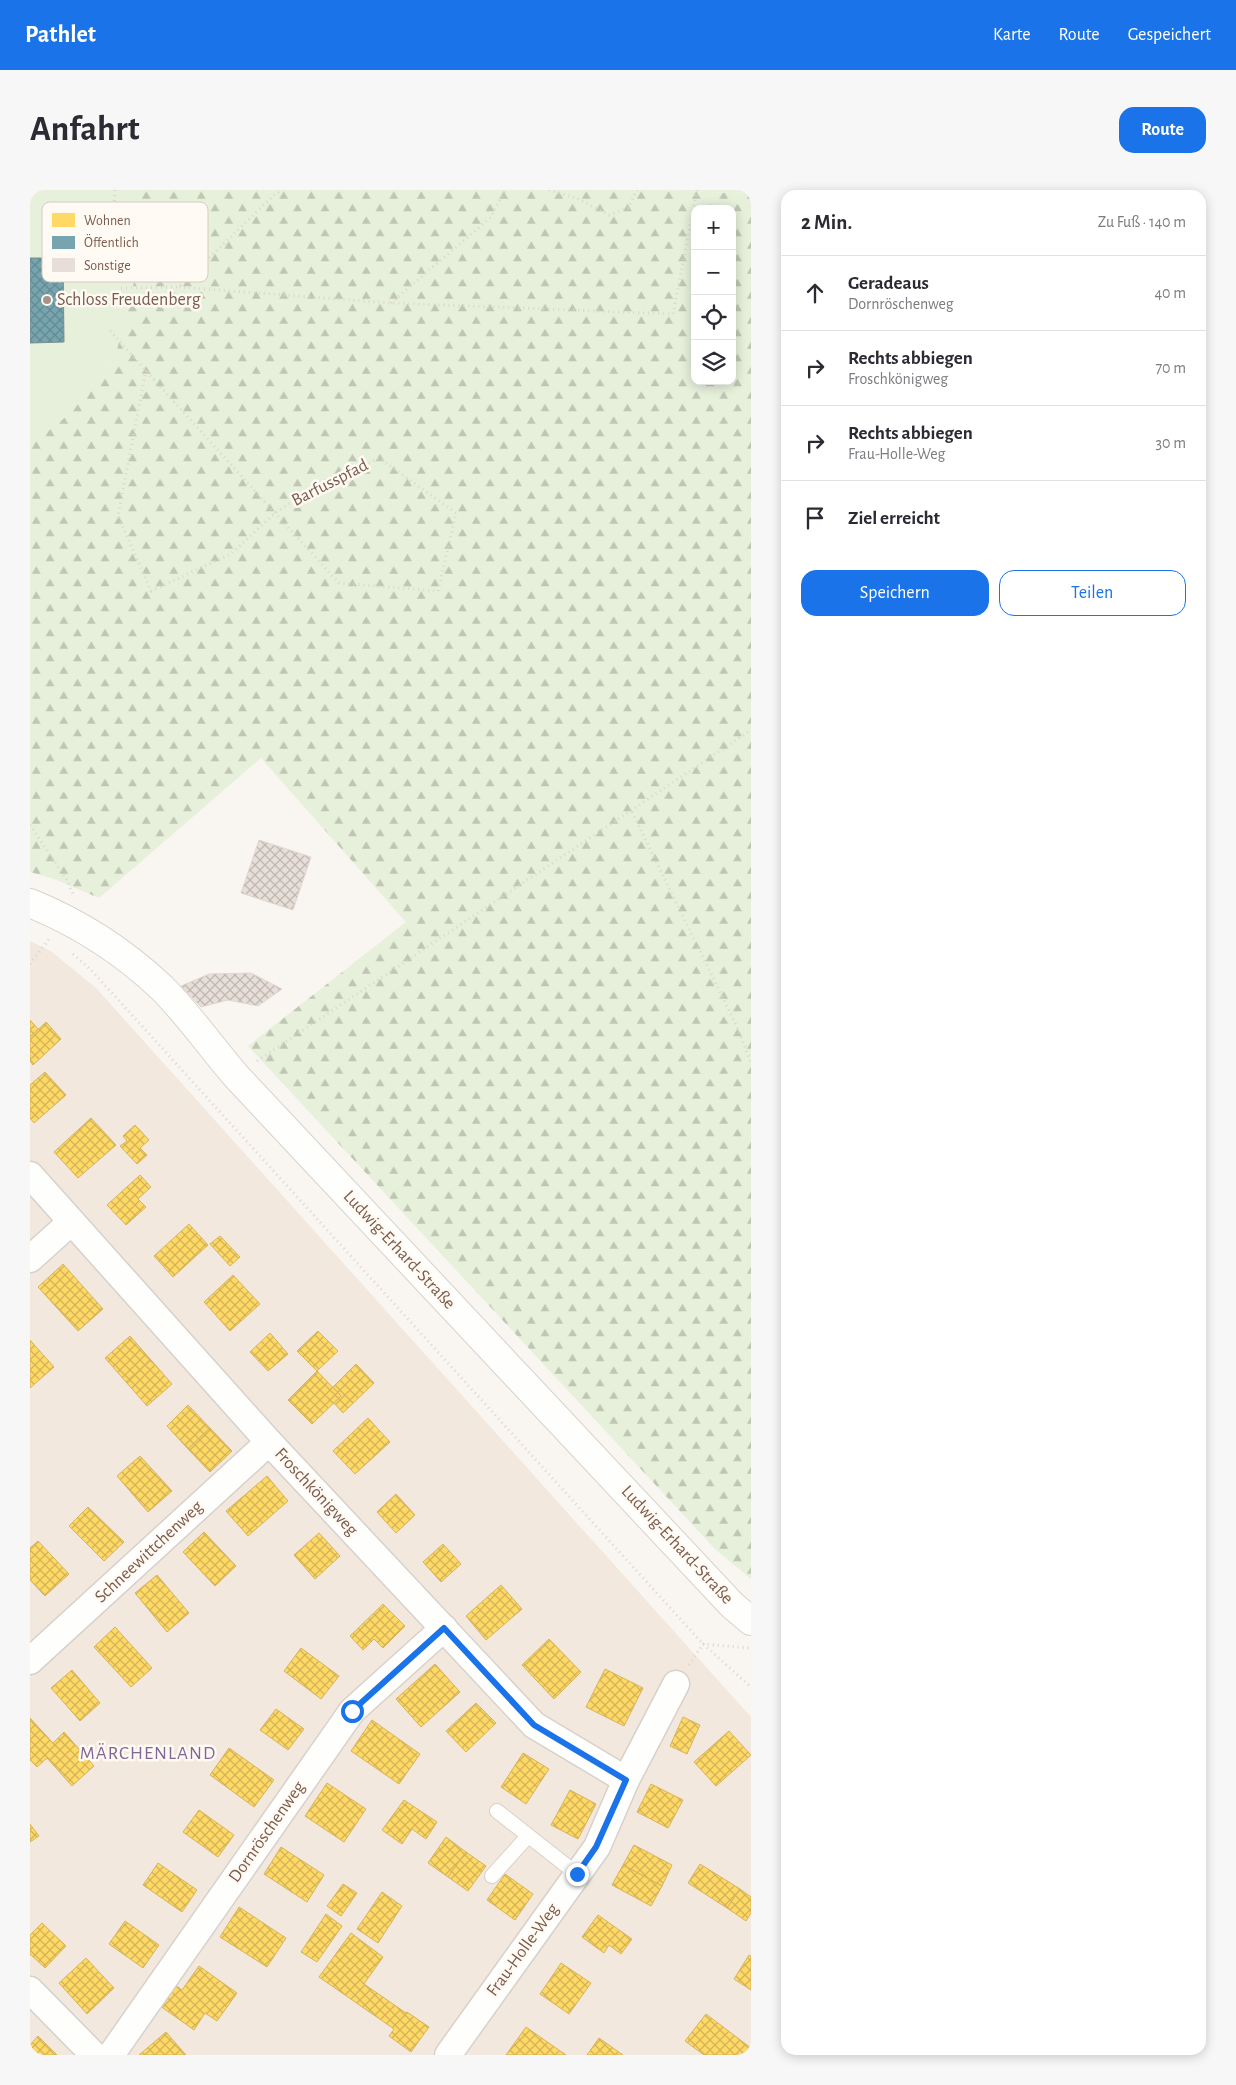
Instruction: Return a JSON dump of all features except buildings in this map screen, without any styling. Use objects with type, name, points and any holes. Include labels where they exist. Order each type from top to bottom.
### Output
[{"type":"main road","name":"Ludwig-Erhard-Straße","points":[[30,903],[68,907],[115,950],[152,979],[236,1076],[732,1604],[751,1621]]},
{"type":"street","name":"Froschkönigweg","points":[[30,1175],[269,1442],[534,1725],[626,1780]]},
{"type":"street","points":[[30,1259],[71,1222]]},
{"type":"street","name":"Schneewittchenweg","points":[[30,1661],[269,1442]]},
{"type":"street","name":"Dornröschenweg","points":[[112,2055],[352,1711],[444,1628]]},
{"type":"street","name":"Frau-Holle-Weg","points":[[448,2055],[596,1847],[626,1780],[676,1684]]},
{"type":"street","points":[[30,1990],[94,2055]]},
{"type":"lane","points":[[497,1811],[577,1874]]},
{"type":"lane","points":[[492,1876],[528,1836]]},
{"type":"path","points":[[208,259],[274,195],[282,190]]},
{"type":"path","points":[[390,303],[491,217],[505,190]]},
{"type":"path","points":[[549,190],[576,198],[609,215],[628,208],[637,190]]},
{"type":"path","points":[[121,288],[179,287],[390,303],[673,314],[697,190]]},
{"type":"path","points":[[179,287],[184,282]]},
{"type":"path","name":"Barfusspfad","points":[[110,330],[275,513],[339,583],[438,591],[456,513],[379,458],[304,494],[275,513],[231,554],[151,591],[118,516],[146,370]]},
{"type":"path","points":[[236,1076],[248,1066],[632,812],[751,730]]},
{"type":"path","points":[[632,812],[737,1027],[751,1063]]},
{"type":"path","points":[[30,825],[67,880],[68,907],[51,936],[30,964]]},
{"type":"path","points":[[72,953],[92,971],[703,1644],[751,1687]]},
{"type":"path","points":[[703,1644],[751,1648]]},
{"type":"shaded area","points":[[30,941],[52,952],[96,988],[751,1717],[751,2055],[30,2055]]},
{"type":"green space","points":[[30,190],[140,190],[140,202],[42,202],[42,282],[134,282],[116,354],[72,412],[30,445]]},
{"type":"green space","points":[[140,190],[665,190],[751,194],[751,1579],[716,1550],[248,1046],[406,922],[261,758],[99,898],[54,879],[30,872],[30,445],[72,412],[116,354],[134,282],[208,282],[208,202],[140,202]]},
{"type":"green space","points":[[665,190],[751,190],[751,194]]},
{"type":"place","name":"Schloss Freudenberg","points":[[47,300]]},
{"type":"district","name":"MÄRCHENLAND","points":[[148,1753]]},
{"type":"route","points":[[352,1711],[444,1628],[534,1725],[626,1780],[596,1847],[577,1874]]}]
